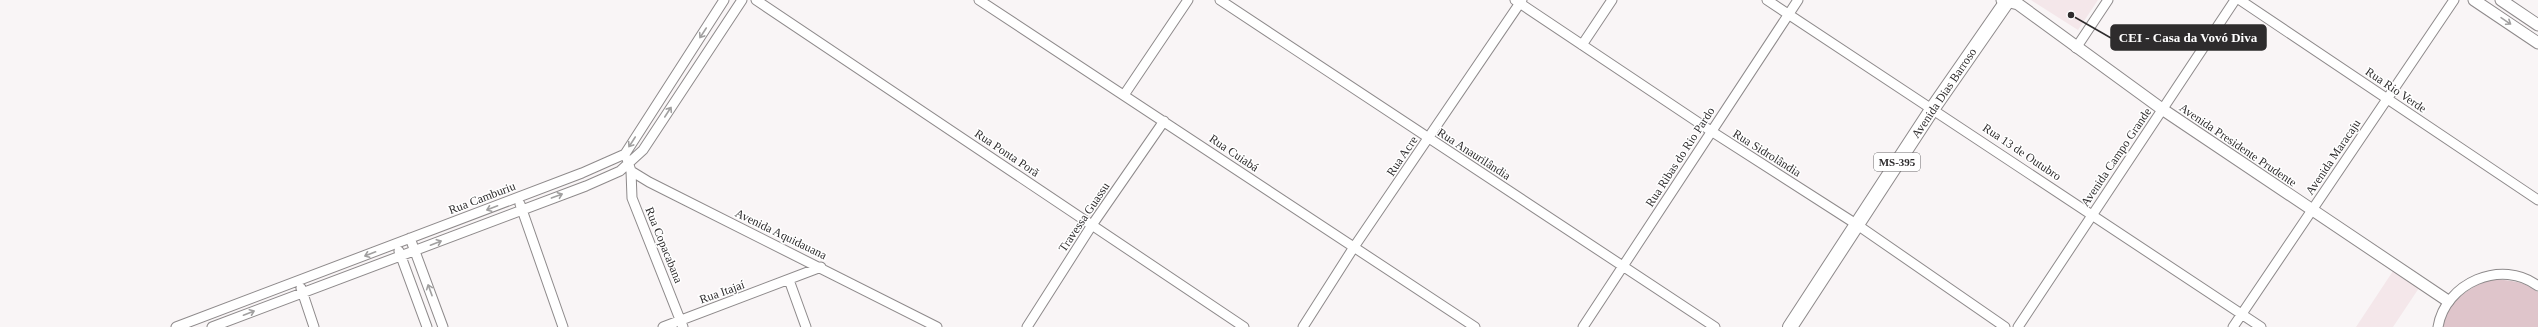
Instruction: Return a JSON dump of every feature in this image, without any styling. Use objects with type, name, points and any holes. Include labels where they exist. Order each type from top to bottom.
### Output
[{"type":"main road","name":"Avenida Dias Barroso","points":[[1790,327],[1933,108],[2010,1]]},
{"type":"street","points":[[630,168],[625,154],[724,0]]},
{"type":"street","name":"Rua Camburiu","points":[[212,327],[630,168],[742,0]]},
{"type":"street","name":"Rua Ponta Porã","points":[[756,0],[1244,327]]},
{"type":"street","name":"Rua Cuiabá","points":[[979,0],[1475,327]]},
{"type":"street","points":[[1124,95],[1188,0]]},
{"type":"street","name":"Rua Anaurilândia","points":[[1220,0],[1715,327]]},
{"type":"street","points":[[1582,45],[1612,0]]},
{"type":"street","name":"Rua 13 de Outubro","points":[[1767,0],[1933,108],[2261,327]]},
{"type":"street","name":"Rua Ribas do Rio Pardo","points":[[1583,327],[1798,0]]},
{"type":"street","points":[[2076,48],[2108,0]]},
{"type":"street","name":"Avenida Campo Grande","points":[[2018,327],[2235,0]]},
{"type":"street","name":"Rua Rio Verde","points":[[2240,0],[2538,200]]},
{"type":"street","name":"Avenida Maracaju","points":[[2233,327],[2386,98],[2454,0]]},
{"type":"street","points":[[2474,0],[2538,43]]},
{"type":"street","points":[[2501,0],[2538,25]]},
{"type":"street","name":"Rua Acre","points":[[1303,327],[1354,247],[1519,1]]},
{"type":"street","name":"Rua Sidrolândia","points":[[1519,1],[1711,131],[1856,224],[2005,327]]},
{"type":"street","name":"Avenida Presidente Prudente","points":[[2010,1],[2162,109],[2448,301]]},
{"type":"street","points":[[677,73],[689,80]]},
{"type":"street","name":"Travessa Guassu","points":[[1027,327],[1092,225],[1164,121]]},
{"type":"street","name":"Rua Camburiu","points":[[176,327],[191,324],[298,281],[517,198],[625,154]]},
{"type":"street","name":"Avenida Aquidauana","points":[[630,168],[820,267],[923,323],[937,327]]},
{"type":"street","name":"Rua Copacabana","points":[[630,168],[632,198],[682,324]]},
{"type":"street","points":[[517,198],[563,327]]},
{"type":"street","points":[[410,238],[443,327]]},
{"type":"street","points":[[396,244],[428,327]]},
{"type":"street","name":"Rua Itajaí","points":[[663,327],[682,324],[820,267]]},
{"type":"street","points":[[2438,327],[2440,318],[2448,301],[2466,284],[2491,274],[2516,275],[2536,281]]},
{"type":"street","points":[[789,280],[806,327]]},
{"type":"street","points":[[298,281],[314,327]]},
{"type":"shaded area","points":[[2031,0],[2098,0],[2078,30]]},
{"type":"shaded area","points":[[2393,271],[2419,288],[2393,327],[2356,327]]},
{"type":"shaded area","points":[[2491,279],[2522,283],[2538,292],[2538,327],[2443,327],[2449,309],[2460,296],[2475,286]]},
{"type":"place","name":"CEI - Casa da Vovó Diva","points":[[2071,15]]}]
